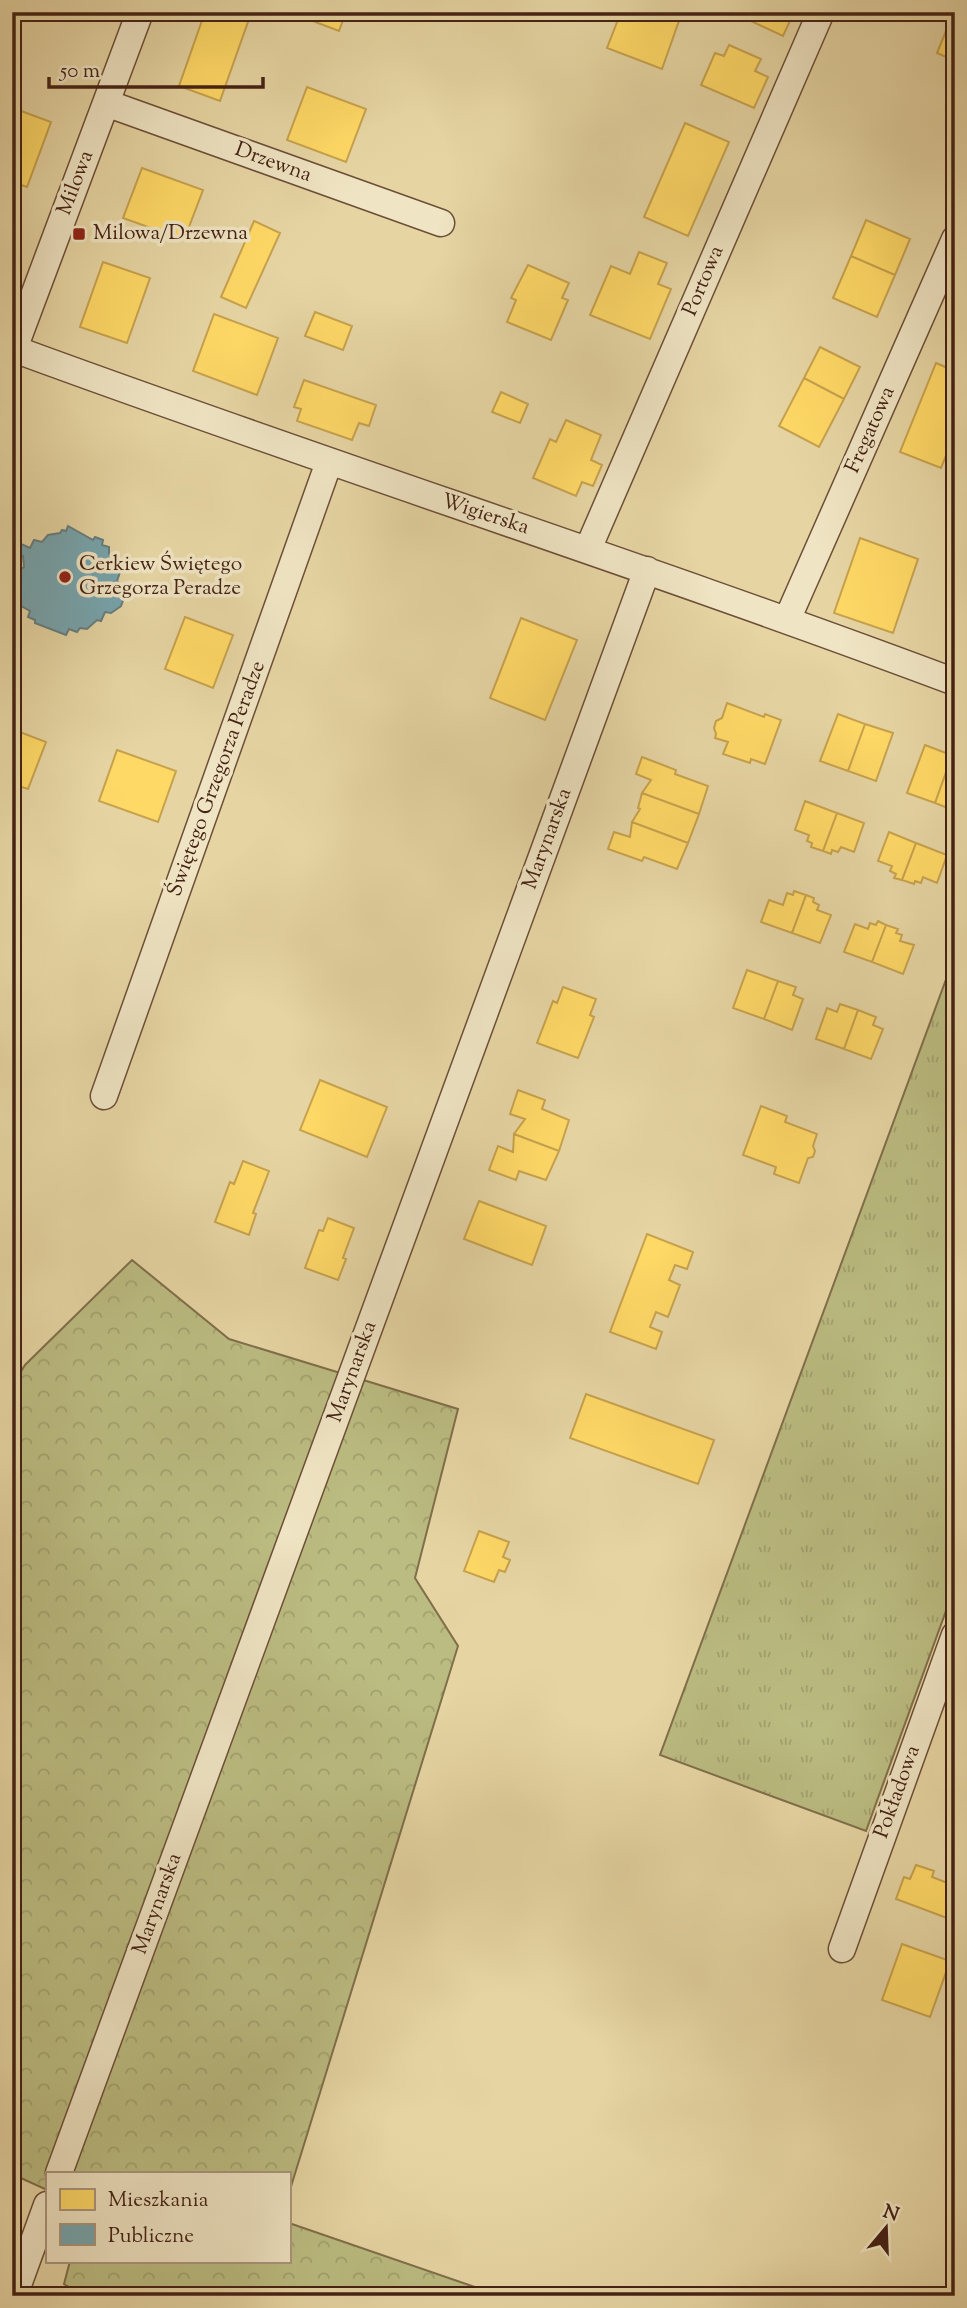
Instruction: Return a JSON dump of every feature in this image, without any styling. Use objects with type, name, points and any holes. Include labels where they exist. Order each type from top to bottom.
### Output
[{"type":"street","name":"Milowa","points":[[13,351],[140,12]]},
{"type":"street","name":"Portowa","points":[[588,549],[821,12]]},
{"type":"street","name":"Drzewna","points":[[106,103],[441,223]]},
{"type":"street","name":"Fregatowa","points":[[787,620],[955,239]]},
{"type":"street","name":"Wigierska","points":[[13,351],[329,463],[588,549],[955,682]]},
{"type":"street","name":"Świętego Grzegorza Peradze","points":[[104,1096],[329,463]]},
{"type":"street","name":"Marynarska","points":[[59,2172],[647,570]]},
{"type":"street","name":"Pokładowa","points":[[842,1949],[955,1635]]},
{"type":"street","points":[[14,2296],[46,2208]]},
{"type":"green space","points":[[955,955],[955,1586],[866,1831],[660,1755]]},
{"type":"green space","points":[[132,1260],[229,1339],[458,1409],[415,1578],[458,1646],[290,2190],[290,2172],[46,2172],[46,2190],[12,2174],[12,1386],[25,1365]]},
{"type":"green space","points":[[290,2223],[501,2296],[83,2296],[64,2284],[70,2262],[290,2262]]},
{"type":"building: Mieszkania","points":[[205,12],[230,12],[249,19],[220,101],[179,86]]},
{"type":"building: Mieszkania","points":[[289,12],[346,12],[339,31]]},
{"type":"building: Mieszkania","points":[[621,12],[673,12],[681,15],[662,69],[607,48]]},
{"type":"building: Mieszkania","points":[[732,12],[794,12],[783,36]]},
{"type":"building: Mieszkania","points":[[952,16],[955,17],[955,66],[951,64],[953,60],[937,53]]},
{"type":"building: Mieszkania","points":[[729,45],[761,59],[755,71],[768,77],[754,108],[701,85],[715,53],[724,56]]},
{"type":"building: Mieszkania","points":[[307,87],[366,109],[346,162],[287,140]]},
{"type":"building: Mieszkania","points":[[13,108],[51,122],[27,187],[12,182]]},
{"type":"building: Mieszkania","points":[[685,123],[729,142],[688,236],[644,217]]},
{"type":"building: Mieszkania","points":[[142,168],[203,190],[184,240],[123,218]]},
{"type":"building: Mieszkania","points":[[866,220],[910,239],[895,275],[851,256]]},
{"type":"building: Mieszkania","points":[[254,221],[280,233],[246,308],[221,297]]},
{"type":"building: Mieszkania","points":[[639,252],[667,263],[658,284],[671,289],[650,339],[590,315],[611,266],[630,274]]},
{"type":"building: Mieszkania","points":[[851,256],[895,275],[877,317],[833,298]]},
{"type":"building: Mieszkania","points":[[103,262],[150,278],[127,343],[80,327]]},
{"type":"building: Mieszkania","points":[[528,265],[569,283],[562,298],[568,300],[551,340],[507,322],[516,300],[511,298]]},
{"type":"building: Mieszkania","points":[[315,312],[352,326],[343,350],[305,336]]},
{"type":"building: Mieszkania","points":[[214,314],[278,338],[257,395],[193,371]]},
{"type":"building: Mieszkania","points":[[820,347],[860,367],[844,399],[804,378]]},
{"type":"building: Mieszkania","points":[[936,363],[955,371],[955,434],[941,468],[900,452]]},
{"type":"building: Mieszkania","points":[[804,378],[844,399],[819,447],[779,426]]},
{"type":"building: Mieszkania","points":[[304,380],[376,405],[369,426],[359,423],[352,440],[297,421],[301,409],[294,407]]},
{"type":"building: Mieszkania","points":[[501,392],[528,404],[520,423],[492,412]]},
{"type":"building: Mieszkania","points":[[566,420],[601,435],[591,460],[602,465],[593,486],[582,482],[576,496],[533,478],[550,439],[556,442]]},
{"type":"building: Mieszkania","points":[[860,538],[918,559],[893,633],[834,613]]},
{"type":"building: Mieszkania","points":[[185,617],[233,635],[213,688],[165,669]]},
{"type":"building: Mieszkania","points":[[521,618],[577,640],[545,720],[490,698]]},
{"type":"building: Mieszkania","points":[[727,703],[764,717],[765,714],[781,720],[765,764],[751,759],[750,763],[723,754],[728,742],[715,738],[714,728],[716,721],[722,718]]},
{"type":"building: Mieszkania","points":[[838,714],[865,724],[848,771],[820,761]]},
{"type":"building: Mieszkania","points":[[865,724],[893,733],[876,781],[848,771]]},
{"type":"building: Mieszkania","points":[[12,729],[46,742],[28,789],[12,784]]},
{"type":"building: Mieszkania","points":[[925,745],[951,755],[954,750],[935,803],[907,793]]},
{"type":"building: Mieszkania","points":[[117,750],[176,771],[158,822],[99,801]]},
{"type":"building: Mieszkania","points":[[955,751],[955,811],[935,803]]},
{"type":"building: Mieszkania","points":[[642,757],[676,770],[675,774],[708,786],[699,814],[642,793],[651,780],[636,774]]},
{"type":"building: Mieszkania","points":[[642,793],[699,814],[688,843],[632,822],[640,809],[638,808]]},
{"type":"building: Mieszkania","points":[[805,801],[837,813],[823,851],[811,847],[812,843],[807,841],[809,835],[795,830]]},
{"type":"building: Mieszkania","points":[[837,813],[864,823],[854,852],[841,847],[838,852],[832,850],[831,854],[823,851]]},
{"type":"building: Mieszkania","points":[[632,822],[688,843],[677,869],[644,857],[642,861],[608,849],[614,832],[630,837]]},
{"type":"building: Mieszkania","points":[[889,832],[916,843],[902,880],[894,878],[896,874],[890,871],[892,866],[878,861]]},
{"type":"building: Mieszkania","points":[[916,843],[947,855],[937,883],[923,877],[921,883],[915,881],[914,884],[902,880]]},
{"type":"building: Mieszkania","points":[[794,891],[806,895],[792,933],[761,922],[769,900],[783,905],[787,893],[793,895]]},
{"type":"building: Mieszkania","points":[[806,895],[814,898],[813,902],[819,905],[817,910],[831,915],[820,943],[792,933]]},
{"type":"building: Mieszkania","points":[[878,921],[886,925],[872,962],[844,952],[855,924],[868,929],[870,923],[876,925]]},
{"type":"building: Mieszkania","points":[[886,925],[898,929],[896,933],[902,935],[900,941],[914,945],[903,974],[872,962]]},
{"type":"building: Mieszkania","points":[[747,970],[778,981],[764,1019],[733,1008]]},
{"type":"building: Mieszkania","points":[[778,981],[796,987],[793,995],[803,999],[792,1030],[764,1019]]},
{"type":"building: Mieszkania","points":[[563,987],[596,999],[590,1015],[594,1017],[578,1058],[537,1043],[553,1001],[557,1003]]},
{"type":"building: Mieszkania","points":[[840,1004],[858,1010],[844,1049],[816,1039],[827,1008],[837,1012]]},
{"type":"building: Mieszkania","points":[[858,1010],[876,1017],[873,1025],[883,1029],[871,1059],[844,1049]]},
{"type":"building: Mieszkania","points":[[320,1080],[387,1107],[367,1157],[300,1130]]},
{"type":"building: Mieszkania","points":[[518,1090],[545,1100],[542,1109],[569,1120],[559,1151],[514,1134],[525,1119],[510,1114]]},
{"type":"building: Mieszkania","points":[[761,1106],[787,1116],[785,1122],[817,1134],[813,1157],[808,1158],[799,1183],[774,1174],[776,1167],[743,1155]]},
{"type":"building: Mieszkania","points":[[514,1134],[559,1151],[546,1180],[519,1171],[516,1180],[489,1170],[498,1146],[513,1152]]},
{"type":"building: Mieszkania","points":[[243,1161],[269,1171],[253,1213],[256,1214],[249,1235],[215,1222],[230,1182],[234,1184]]},
{"type":"building: Mieszkania","points":[[479,1201],[546,1226],[532,1265],[464,1239]]},
{"type":"building: Mieszkania","points":[[328,1218],[354,1228],[338,1280],[305,1268],[319,1230],[323,1231]]},
{"type":"building: Mieszkania","points":[[647,1234],[693,1252],[687,1269],[675,1265],[669,1280],[680,1285],[668,1317],[656,1312],[650,1327],[662,1332],[656,1349],[610,1332]]},
{"type":"building: Mieszkania","points":[[586,1394],[714,1440],[698,1484],[570,1438]]},
{"type":"building: Mieszkania","points":[[479,1531],[509,1542],[503,1557],[510,1560],[505,1572],[499,1570],[494,1582],[464,1571]]},
{"type":"building: Mieszkania","points":[[916,1865],[934,1871],[932,1877],[955,1886],[955,1921],[896,1899],[904,1877],[910,1879]]},
{"type":"building: Mieszkania","points":[[902,1944],[950,1961],[930,2017],[882,2000]]},
{"type":"building: Publiczne","name":"Cerkiew Świętego Grzegorza Peradze","points":[[68,526],[93,540],[95,537],[103,540],[102,545],[109,547],[109,554],[115,558],[116,569],[120,572],[117,581],[124,589],[125,595],[121,606],[111,613],[105,612],[101,621],[97,620],[87,629],[80,628],[77,632],[69,629],[66,635],[35,623],[35,620],[28,617],[30,611],[21,606],[21,594],[12,591],[12,569],[18,571],[24,567],[23,556],[15,553],[19,543],[30,548],[34,540],[42,542],[48,535],[66,531]]},
{"type":"place","name":"Milowa/Drzewna","points":[[79,234]]},
{"type":"place","name":"Cerkiew Świętego Grzegorza Peradze","points":[[65,577]]}]
